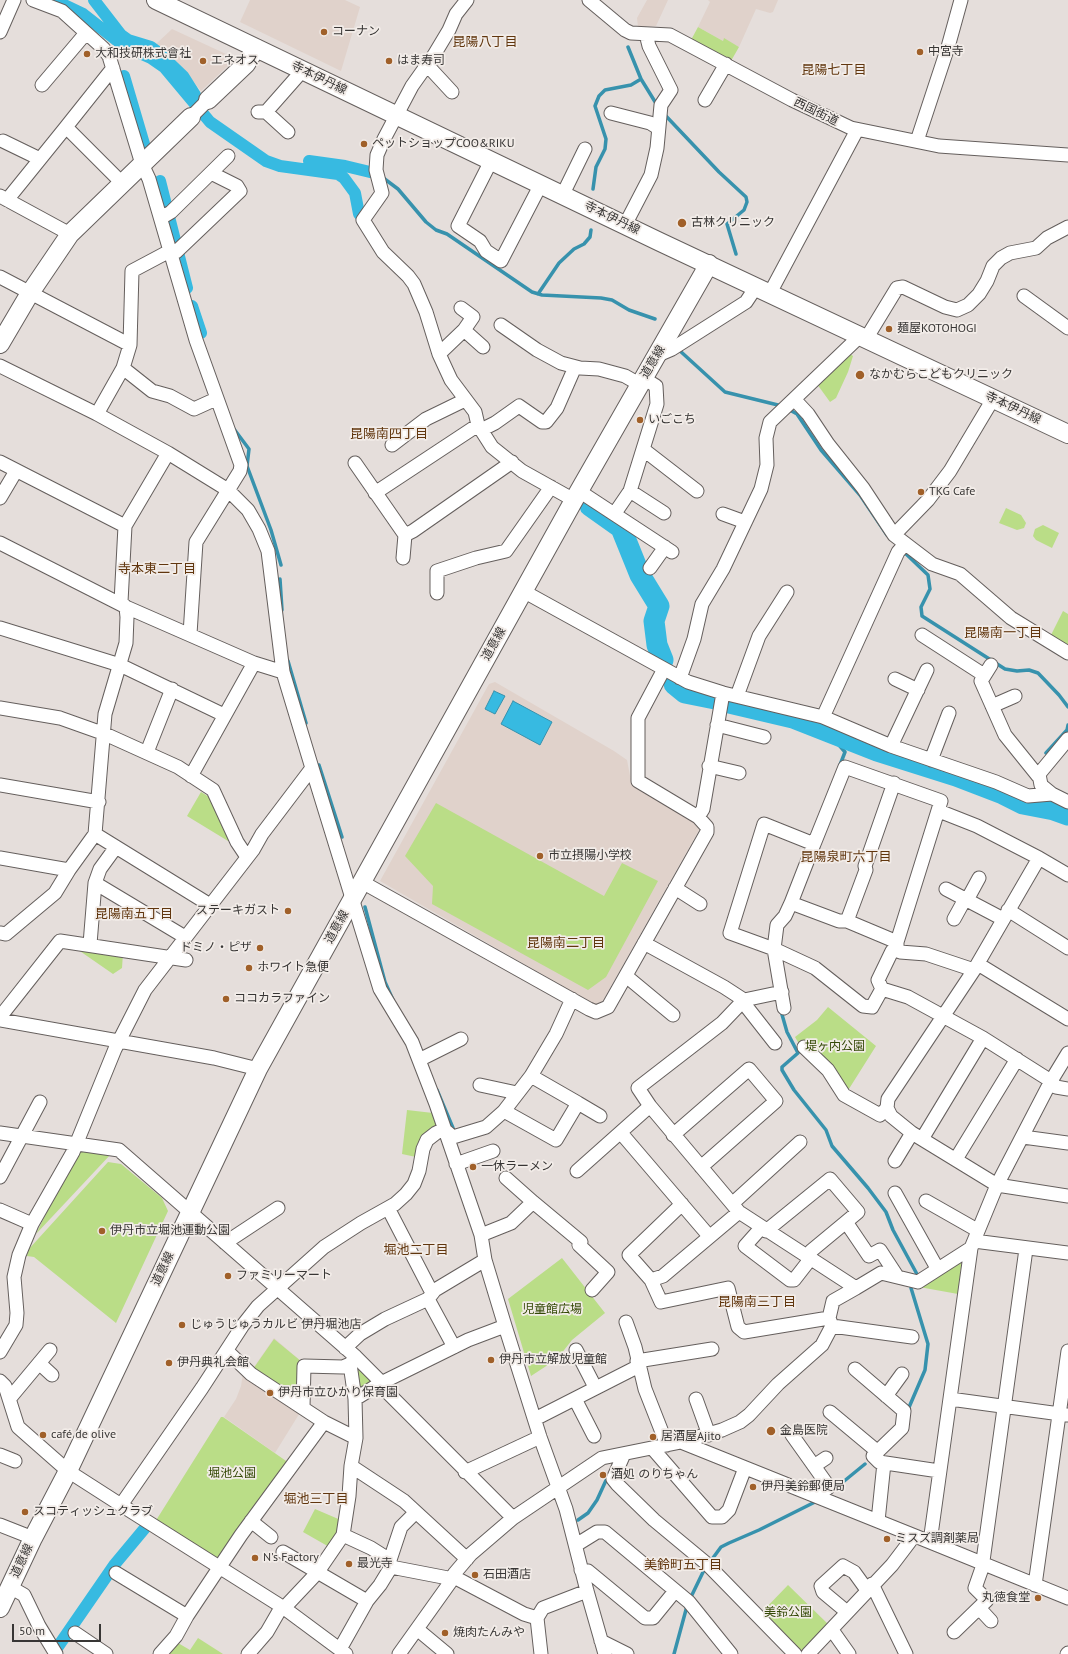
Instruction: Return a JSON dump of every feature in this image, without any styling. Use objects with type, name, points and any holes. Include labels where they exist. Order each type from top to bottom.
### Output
[{"type":"street","points":[[0,32],[14,0]]},
{"type":"street","points":[[34,0],[62,11],[107,52],[142,164],[166,215],[176,251],[196,340],[241,465],[240,471],[196,542],[190,634]]},
{"type":"street","name":"寺本伊丹線","points":[[156,0],[625,225],[1068,434]]},
{"type":"street","points":[[466,0],[456,14],[449,30],[412,86],[377,155],[376,170],[382,193],[363,220],[386,256],[408,276],[414,284],[426,312],[439,354],[451,380],[475,412],[480,428],[492,447],[522,471],[551,487],[576,495],[648,530],[669,549],[650,568]]},
{"type":"street","name":"西国街道","points":[[589,0],[625,30],[646,34],[670,35],[792,100],[857,130],[940,146],[1068,155]]},
{"type":"street","points":[[917,141],[948,47],[961,0]]},
{"type":"street","points":[[42,85],[86,33]]},
{"type":"street","points":[[625,225],[651,175],[657,148],[661,106],[671,90],[671,87],[649,46],[646,34]]},
{"type":"street","points":[[0,344],[30,293],[70,234],[246,64],[256,48]]},
{"type":"street","points":[[705,100],[726,64]]},
{"type":"street","points":[[427,65],[452,92]]},
{"type":"street","points":[[70,234],[3,198],[40,159],[113,68]]},
{"type":"street","points":[[288,132],[262,112],[303,70]]},
{"type":"street","points":[[611,113],[650,123],[658,128]]},
{"type":"street","points":[[66,127],[122,183]]},
{"type":"street","points":[[658,354],[672,349],[763,290],[857,130]]},
{"type":"street","points":[[2,141],[40,159]]},
{"type":"street","points":[[563,194],[585,149]]},
{"type":"street","points":[[166,215],[228,156]]},
{"type":"street","points":[[491,161],[458,226],[480,241],[486,251],[501,261],[541,184]]},
{"type":"street","points":[[96,414],[123,368],[130,345],[132,271],[164,254],[176,251],[240,190],[237,186],[211,172]]},
{"type":"street","points":[[680,678],[694,639],[702,604],[723,569],[761,489],[768,465],[767,430],[770,422],[860,336],[869,334],[897,288],[903,287],[945,307],[957,310],[968,305],[979,294],[988,281],[993,266],[1001,258],[1010,253],[1036,248],[1047,238],[1068,227]]},
{"type":"street","name":"道意線","points":[[0,1608],[33,1538],[68,1471],[258,1069],[576,495],[709,264]]},
{"type":"street","points":[[0,277],[130,345]]},
{"type":"street","points":[[1024,296],[1068,328]]},
{"type":"street","points":[[439,354],[464,330],[473,317],[461,308]]},
{"type":"street","points":[[501,325],[536,350],[575,367],[599,369],[656,386],[657,404],[644,450],[630,491],[615,513]]},
{"type":"street","points":[[464,330],[483,347]]},
{"type":"street","points":[[0,366],[96,414],[168,453],[228,490],[239,499],[252,516],[268,551],[283,672],[380,989],[412,1042],[481,1235],[485,1260],[540,1437],[558,1487],[576,1545],[581,1570],[605,1654]]},
{"type":"street","points":[[375,493],[480,428],[495,423],[519,406],[542,422],[546,422],[557,408],[575,367]]},
{"type":"street","points":[[123,368],[152,391],[170,396],[194,409],[216,399]]},
{"type":"street","points":[[894,535],[928,500],[950,472],[993,399]]},
{"type":"street","points":[[392,445],[426,419],[465,400]]},
{"type":"street","points":[[794,400],[808,414],[894,535],[932,564],[960,574],[1011,618],[1068,653]]},
{"type":"street","points":[[644,450],[694,485]]},
{"type":"street","points":[[0,934],[6,934],[55,893],[69,870],[95,834],[105,734],[105,714],[126,643],[126,607],[121,602],[125,526],[168,453]]},
{"type":"street","points":[[0,462],[125,526]]},
{"type":"street","points":[[405,535],[413,531],[512,462]]},
{"type":"street","points":[[355,463],[405,535],[403,558]]},
{"type":"street","points":[[0,498],[16,471]]},
{"type":"street","points":[[437,593],[437,571],[476,558],[506,551],[551,487]]},
{"type":"street","points":[[630,491],[664,513]]},
{"type":"street","points":[[723,514],[745,522]]},
{"type":"street","points":[[0,543],[126,607],[254,663],[283,672]]},
{"type":"street","points":[[823,717],[898,552],[905,544]]},
{"type":"street","points":[[523,591],[680,678],[723,693],[823,717],[891,746],[996,782],[1028,796],[1052,794]]},
{"type":"street","points":[[737,696],[760,636],[787,592]]},
{"type":"street","points":[[0,628],[120,665],[224,714]]},
{"type":"street","points":[[922,635],[988,670],[981,681],[1005,735],[1038,776],[1041,785],[1052,794],[1068,802]]},
{"type":"street","points":[[191,776],[224,714],[254,663]]},
{"type":"street","points":[[362,882],[596,1012],[603,1011],[608,1007],[707,832],[707,827],[698,817],[638,781],[638,718],[664,669]]},
{"type":"street","points":[[891,746],[927,670]]},
{"type":"street","points":[[895,679],[918,690]]},
{"type":"street","points":[[147,752],[172,689]]},
{"type":"street","points":[[698,817],[703,809],[709,766],[723,693]]},
{"type":"street","points":[[992,706],[1016,696]]},
{"type":"street","points":[[0,708],[60,718],[105,734],[178,767],[213,790],[237,842],[247,857]]},
{"type":"street","points":[[930,760],[949,713]]},
{"type":"street","points":[[717,725],[764,738]]},
{"type":"street","points":[[1038,776],[1041,770],[1068,739]]},
{"type":"street","points":[[709,766],[739,773]]},
{"type":"street","points":[[784,1008],[774,949],[777,925],[785,916],[791,903],[845,767],[894,783],[941,802],[897,945],[892,951],[878,980],[882,989],[908,997],[944,1016],[1017,1059],[1051,1081],[1056,1087],[1068,1089]]},
{"type":"street","points":[[0,1352],[16,1325],[17,1313],[14,1277],[20,1255],[32,1224],[73,1152],[75,1144],[119,1041],[144,990],[247,857],[262,834],[312,768]]},
{"type":"street","points":[[847,921],[866,870],[865,866],[894,783]]},
{"type":"street","points":[[0,785],[99,802]]},
{"type":"street","points":[[939,811],[977,826],[1039,858],[1068,875]]},
{"type":"street","points":[[814,844],[764,824],[730,934],[774,949],[815,968],[862,1006],[872,1007],[882,989]]},
{"type":"street","points":[[95,834],[210,905]]},
{"type":"street","points":[[90,944],[95,883],[100,869],[116,847]]},
{"type":"street","points":[[0,858],[69,870]]},
{"type":"street","points":[[1039,858],[976,967],[888,1099],[887,1108],[891,1116],[917,1136],[997,1185],[1068,1196]]},
{"type":"street","points":[[954,919],[979,878]]},
{"type":"street","points":[[95,883],[185,937]]},
{"type":"street","points":[[675,888],[700,904]]},
{"type":"street","points":[[946,889],[966,900],[1005,915],[1068,948]]},
{"type":"street","points":[[791,903],[839,921],[847,921],[897,945],[900,952],[926,954],[976,967],[1068,1019]]},
{"type":"street","points":[[0,1017],[60,941],[90,944],[186,960]]},
{"type":"street","points":[[644,943],[724,986],[744,1000],[746,1006],[775,1044]]},
{"type":"street","points":[[626,976],[672,1016]]},
{"type":"street","points":[[782,992],[744,1000],[722,1023],[638,1088],[673,1135],[736,1208],[764,1229],[810,1257],[856,1288]]},
{"type":"street","points":[[444,1129],[453,1137],[486,1127],[504,1111],[530,1076],[556,1034],[572,999]]},
{"type":"street","points":[[0,1020],[214,1058],[258,1069]]},
{"type":"street","points":[[895,1161],[917,1136],[982,1038]]},
{"type":"street","points":[[419,1060],[461,1039]]},
{"type":"street","points":[[804,1047],[828,1070],[844,1096],[880,1115],[887,1108]]},
{"type":"street","points":[[930,1542],[939,1471],[974,1240],[997,1185],[1051,1081],[1068,1053]]},
{"type":"street","points":[[956,1159],[1017,1059]]},
{"type":"street","points":[[673,1135],[749,1069],[776,1101],[702,1167]]},
{"type":"street","points":[[530,1076],[600,1116]]},
{"type":"street","points":[[480,1085],[518,1093]]},
{"type":"street","points":[[0,1177],[40,1102]]},
{"type":"street","points":[[504,1111],[556,1140],[578,1103]]},
{"type":"street","points":[[577,1171],[650,1106]]},
{"type":"street","points":[[121,1505],[227,1351],[243,1325],[258,1306],[324,1247],[355,1226],[388,1208],[406,1194],[414,1184],[427,1140],[444,1129]]},
{"type":"street","points":[[0,1133],[119,1150],[345,1348],[353,1361],[381,1383],[389,1394],[465,1472],[513,1518]]},
{"type":"street","points":[[621,1133],[709,1236]]},
{"type":"street","points":[[1023,1137],[1068,1143]]},
{"type":"street","points":[[651,1280],[663,1276],[709,1236],[800,1142]]},
{"type":"street","points":[[456,1164],[493,1151]]},
{"type":"street","points":[[830,1179],[858,1212],[846,1222],[811,1251],[810,1257],[794,1280],[790,1280],[745,1246],[764,1229],[830,1179]]},
{"type":"street","points":[[513,1180],[571,1241],[581,1242],[579,1245],[608,1272],[592,1290]]},
{"type":"street","points":[[895,1193],[937,1268]]},
{"type":"street","points":[[926,1201],[974,1240],[1026,1249],[1068,1254]]},
{"type":"street","points":[[481,1235],[511,1223],[533,1202]]},
{"type":"street","points":[[682,1204],[629,1255],[651,1280],[661,1302],[728,1288],[738,1327],[744,1332],[830,1322],[912,1337]]},
{"type":"street","points":[[225,1243],[278,1208]]},
{"type":"street","points":[[388,1208],[430,1289],[431,1295],[454,1347]]},
{"type":"street","points":[[0,1210],[32,1224]]},
{"type":"street","points":[[846,1222],[869,1256],[880,1250],[897,1276]]},
{"type":"street","points":[[399,1654],[454,1578],[454,1574],[467,1559],[513,1518],[602,1458],[653,1449],[709,1435],[740,1422],[749,1415],[778,1384],[822,1345],[830,1322],[833,1301],[881,1273],[918,1282],[974,1240]]},
{"type":"street","points":[[954,1632],[987,1600],[975,1588],[982,1568],[1026,1249]]},
{"type":"street","points":[[345,1348],[360,1334],[384,1319],[431,1295],[485,1260]]},
{"type":"street","points":[[626,1322],[645,1389],[667,1445]]},
{"type":"street","points":[[355,1399],[381,1383],[454,1347],[505,1326]]},
{"type":"street","points":[[10,1398],[50,1350]]},
{"type":"street","points":[[576,1350],[595,1388]]},
{"type":"street","points":[[535,1419],[638,1364],[712,1350]]},
{"type":"street","points":[[227,1351],[251,1374],[324,1422],[356,1438]]},
{"type":"street","points":[[1035,1585],[1064,1414],[1068,1356]]},
{"type":"street","points":[[248,1654],[267,1632],[283,1607],[317,1573],[343,1535],[350,1496],[351,1466],[356,1438],[353,1361]]},
{"type":"street","points":[[303,1407],[304,1366],[343,1367],[353,1361]]},
{"type":"street","points":[[39,1363],[52,1375]]},
{"type":"street","points":[[855,1369],[904,1411],[902,1428],[881,1458],[878,1521]]},
{"type":"street","points":[[886,1396],[902,1374]]},
{"type":"street","points":[[0,1381],[5,1386],[10,1398],[12,1413],[18,1428],[68,1471],[219,1568],[283,1607],[343,1652],[367,1601],[380,1585],[390,1564],[401,1527],[416,1512]]},
{"type":"street","points":[[575,1399],[594,1436]]},
{"type":"street","points":[[696,1399],[709,1435]]},
{"type":"street","points":[[950,1399],[1064,1414]]},
{"type":"street","points":[[830,1412],[881,1458],[939,1471]]},
{"type":"street","points":[[160,1654],[176,1636],[187,1616],[251,1521],[324,1422]]},
{"type":"street","points":[[792,1435],[829,1487],[817,1496]]},
{"type":"street","points":[[465,1472],[540,1437]]},
{"type":"street","points":[[681,1442],[982,1562],[1068,1598]]},
{"type":"street","points":[[653,1449],[712,1517],[722,1517],[729,1510],[746,1468]]},
{"type":"street","points":[[624,1454],[613,1479],[617,1484],[654,1520],[707,1564],[795,1654]]},
{"type":"street","points":[[0,1455],[15,1461]]},
{"type":"street","points":[[814,1466],[826,1458]]},
{"type":"street","points":[[351,1466],[404,1501],[467,1559]]},
{"type":"street","points":[[251,1521],[271,1537]]},
{"type":"street","points":[[0,1525],[33,1538]]},
{"type":"street","points":[[576,1545],[598,1532],[605,1532],[689,1602],[731,1654]]},
{"type":"street","points":[[343,1535],[371,1548],[390,1564],[448,1578],[454,1578],[524,1614],[537,1618]]},
{"type":"street","points":[[808,1654],[892,1565],[914,1536]]},
{"type":"street","points":[[283,1552],[367,1601]]},
{"type":"street","points":[[847,1612],[824,1592],[821,1586],[843,1566],[854,1572],[870,1587],[906,1654]]},
{"type":"street","points":[[581,1570],[588,1571],[645,1618],[653,1618],[675,1591]]},
{"type":"street","points":[[116,1573],[187,1616]]},
{"type":"street","points":[[10,1587],[24,1595],[39,1626],[56,1654]]},
{"type":"street","points":[[541,1654],[537,1618],[543,1608],[587,1591]]},
{"type":"street","points":[[979,1608],[991,1621]]},
{"type":"street","points":[[417,1629],[447,1654]]},
{"type":"street","points":[[832,1630],[849,1654]]},
{"type":"street","points":[[74,1634],[106,1654]]},
{"type":"street","points":[[601,1641],[627,1654]]},
{"type":"shaded area","points":[[250,0],[345,0],[360,7],[341,71],[240,22]]},
{"type":"shaded area","points":[[647,0],[668,0],[656,26],[638,27],[637,18]]},
{"type":"shaded area","points":[[708,0],[778,0],[773,12],[770,13],[756,9],[739,47],[724,39],[723,41],[698,27],[710,2]]},
{"type":"shaded area","name":"エネオス","points":[[172,29],[226,54],[227,60],[231,63],[201,91],[182,67],[156,44]]},
{"type":"shaded area","name":"市立摂陽小学校","points":[[495,682],[627,760],[632,786],[698,824],[699,830],[602,1002],[595,1005],[380,881],[489,684]]},
{"type":"shaded area","name":"伊丹市立ひかり保育園","points":[[274,1338],[302,1362],[301,1411],[275,1453],[224,1417],[236,1399],[241,1386],[243,1373],[252,1370]]},
{"type":"green space","points":[[698,27],[723,41],[724,38],[739,47],[731,61],[691,40]]},
{"type":"green space","points":[[850,354],[853,356],[848,372],[836,398],[830,402],[817,384]]},
{"type":"green space","points":[[1006,508],[1021,515],[1026,523],[1024,528],[1017,530],[999,523]]},
{"type":"green space","points":[[1043,525],[1059,533],[1052,548],[1036,540],[1033,536],[1035,529]]},
{"type":"green space","points":[[1063,611],[1068,614],[1068,647],[1050,637]]},
{"type":"green space","points":[[201,792],[214,800],[229,839],[228,841],[187,816]]},
{"type":"green space","points":[[436,803],[604,896],[622,863],[658,881],[606,977],[588,990],[432,904],[433,886],[405,856]]},
{"type":"green space","points":[[74,947],[123,953],[122,968],[113,974]]},
{"type":"green space","name":"堤ヶ内公園","points":[[828,1007],[876,1046],[847,1092],[810,1063],[795,1037],[817,1020]]},
{"type":"green space","points":[[407,1110],[433,1113],[437,1122],[435,1127],[422,1135],[417,1145],[416,1157],[402,1154]]},
{"type":"green space","points":[[84,1148],[111,1154],[36,1234],[77,1151]]},
{"type":"green space","name":"伊丹市立堀池運動公園","points":[[108,1162],[121,1164],[162,1198],[168,1211],[116,1323],[34,1257],[27,1256],[28,1250]]},
{"type":"green space","name":"児童館広場","points":[[562,1258],[605,1313],[572,1340],[557,1359],[531,1376],[508,1299]]},
{"type":"green space","points":[[962,1259],[958,1294],[919,1287]]},
{"type":"green space","points":[[274,1339],[302,1362],[298,1399],[253,1369]]},
{"type":"green space","points":[[361,1367],[374,1381],[358,1393],[357,1371]]},
{"type":"green space","name":"堀池公園","points":[[221,1417],[289,1463],[219,1558],[214,1560],[155,1522]]},
{"type":"green space","points":[[315,1509],[343,1521],[331,1548],[303,1532]]},
{"type":"green space","name":"美鈴公園","points":[[788,1585],[830,1626],[804,1651],[800,1652],[761,1613]]},
{"type":"green space","points":[[198,1638],[223,1654],[168,1654],[178,1643],[190,1650]]},
{"type":"water","points":[[494,691],[505,696],[495,714],[485,709]]},
{"type":"water","points":[[513,701],[552,722],[540,745],[501,724]]},
{"type":"waterway","points":[[54,0],[83,14],[124,46],[151,58],[164,67],[210,122],[266,161],[280,166],[338,174],[344,178],[355,193],[359,214]]},
{"type":"waterway","points":[[94,0],[121,35],[128,40],[151,47],[159,53],[183,76],[195,95]]},
{"type":"waterway","points":[[593,189],[596,167],[605,149],[606,139],[595,106],[599,96],[605,90],[631,85],[641,79],[628,47]]},
{"type":"waterway","points":[[124,76],[144,144]]},
{"type":"waterway","points":[[641,79],[657,105]]},
{"type":"waterway","points":[[665,115],[719,172],[746,197],[747,202],[744,210],[727,224],[736,254]]},
{"type":"waterway","points":[[309,161],[345,166],[370,172]]},
{"type":"waterway","points":[[382,177],[398,189],[426,222],[436,230],[447,234],[532,292],[542,295],[601,298],[612,300],[629,310],[655,319]]},
{"type":"waterway","points":[[160,181],[187,288]]},
{"type":"waterway","points":[[538,294],[559,263],[574,249],[584,244],[590,237],[591,230]]},
{"type":"waterway","points":[[192,306],[201,333]]},
{"type":"waterway","points":[[679,350],[725,392],[782,406]]},
{"type":"waterway","points":[[788,409],[797,414],[821,450],[860,495],[887,535]]},
{"type":"waterway","points":[[234,429],[249,449],[247,466],[271,530],[281,565]]},
{"type":"waterway","points":[[590,506],[621,528],[640,575],[659,606],[654,621],[657,645],[663,660]]},
{"type":"waterway","points":[[903,551],[928,575],[930,589],[921,607],[922,616],[1005,669],[1017,671],[1029,670],[1038,673],[1068,707]]},
{"type":"waterway","points":[[280,579],[282,610]]},
{"type":"waterway","points":[[288,661],[306,723]]},
{"type":"waterway","points":[[674,684],[685,693],[715,699]]},
{"type":"waterway","points":[[725,702],[793,718],[877,751],[956,776],[1003,794],[1023,804],[1054,810],[1068,815]]},
{"type":"waterway","points":[[1046,753],[1067,730],[1068,725]]},
{"type":"waterway","points":[[826,730],[845,752],[840,765]]},
{"type":"waterway","points":[[319,765],[342,837]]},
{"type":"waterway","points":[[365,907],[385,982],[393,1000]]},
{"type":"waterway","points":[[781,1011],[787,1032],[798,1053],[782,1067],[782,1070],[794,1090],[826,1130],[832,1146],[868,1188],[886,1212],[893,1230],[918,1276],[917,1277]]},
{"type":"waterway","points":[[437,1090],[453,1128]]},
{"type":"waterway","points":[[907,1412],[925,1370],[928,1344],[911,1288],[913,1284]]},
{"type":"waterway","points":[[832,1491],[865,1464]]},
{"type":"waterway","points":[[578,1520],[588,1513],[597,1500],[608,1476]]},
{"type":"waterway","points":[[710,1562],[721,1547],[815,1502]]},
{"type":"waterway","points":[[55,1651],[115,1564],[145,1528]]},
{"type":"waterway","points":[[690,1599],[705,1568]]},
{"type":"waterway","points":[[674,1654],[687,1606]]},
{"type":"place","name":"コーナン","points":[[324,32]]},
{"type":"place","name":"中宮寺","points":[[920,52]]},
{"type":"place","name":"大和技研株式會社","points":[[87,54]]},
{"type":"place","name":"エネオス","points":[[203,61]]},
{"type":"place","name":"はま寿司","points":[[389,61]]},
{"type":"place","name":"ペットショップCOO&RIKU","points":[[364,144]]},
{"type":"place","name":"古林クリニック","points":[[682,223]]},
{"type":"place","name":"麺屋KOTOHOGI","points":[[889,329]]},
{"type":"place","name":"なかむらこどもクリニック","points":[[860,375]]},
{"type":"place","name":"いごこち","points":[[640,420]]},
{"type":"place","name":"TKG Cafe","points":[[921,492]]},
{"type":"place","name":"市立摂陽小学校","points":[[540,856]]},
{"type":"place","name":"ステーキガスト","points":[[288,911]]},
{"type":"place","name":"ドミノ・ピザ","points":[[260,948]]},
{"type":"place","name":"ホワイト急便","points":[[249,968]]},
{"type":"place","name":"ココカラファイン","points":[[226,999]]},
{"type":"place","name":"一休ラーメン","points":[[473,1167]]},
{"type":"place","name":"伊丹市立堀池運動公園","points":[[102,1231]]},
{"type":"place","name":"ファミリーマート","points":[[228,1276]]},
{"type":"place","name":"じゅうじゅうカルビ 伊丹堀池店","points":[[182,1325]]},
{"type":"place","name":"伊丹市立解放児童館","points":[[491,1360]]},
{"type":"place","name":"伊丹典礼会館","points":[[169,1363]]},
{"type":"place","name":"伊丹市立ひかり保育園","points":[[270,1393]]},
{"type":"place","name":"金島医院","points":[[771,1431]]},
{"type":"place","name":"café de olive","points":[[43,1435]]},
{"type":"place","name":"居酒屋Ajito","points":[[653,1437]]},
{"type":"place","name":"酒処 のりちゃん","points":[[603,1475]]},
{"type":"place","name":"伊丹美鈴郵便局","points":[[753,1487]]},
{"type":"place","name":"スコティッシュクラブ","points":[[25,1512]]},
{"type":"place","name":"ミスズ調剤薬局","points":[[887,1539]]},
{"type":"place","name":"N's Factory","points":[[255,1558]]},
{"type":"place","name":"最光寺","points":[[349,1564]]},
{"type":"place","name":"石田酒店","points":[[475,1575]]},
{"type":"place","name":"丸徳食堂","points":[[1038,1598]]},
{"type":"place","name":"焼肉たんみや","points":[[445,1633]]},
{"type":"district","name":"昆陽八丁目","points":[[485,42]]},
{"type":"district","name":"昆陽七丁目","points":[[834,70]]},
{"type":"district","name":"昆陽南四丁目","points":[[389,434]]},
{"type":"district","name":"寺本東二丁目","points":[[157,569]]},
{"type":"district","name":"昆陽南一丁目","points":[[1003,633]]},
{"type":"district","name":"昆陽泉町六丁目","points":[[846,857]]},
{"type":"district","name":"昆陽南五丁目","points":[[134,914]]},
{"type":"district","name":"昆陽南二丁目","points":[[566,943]]},
{"type":"district","name":"堀池二丁目","points":[[416,1250]]},
{"type":"district","name":"昆陽南三丁目","points":[[757,1302]]},
{"type":"district","name":"堀池三丁目","points":[[316,1499]]},
{"type":"district","name":"美鈴町五丁目","points":[[683,1565]]}]
